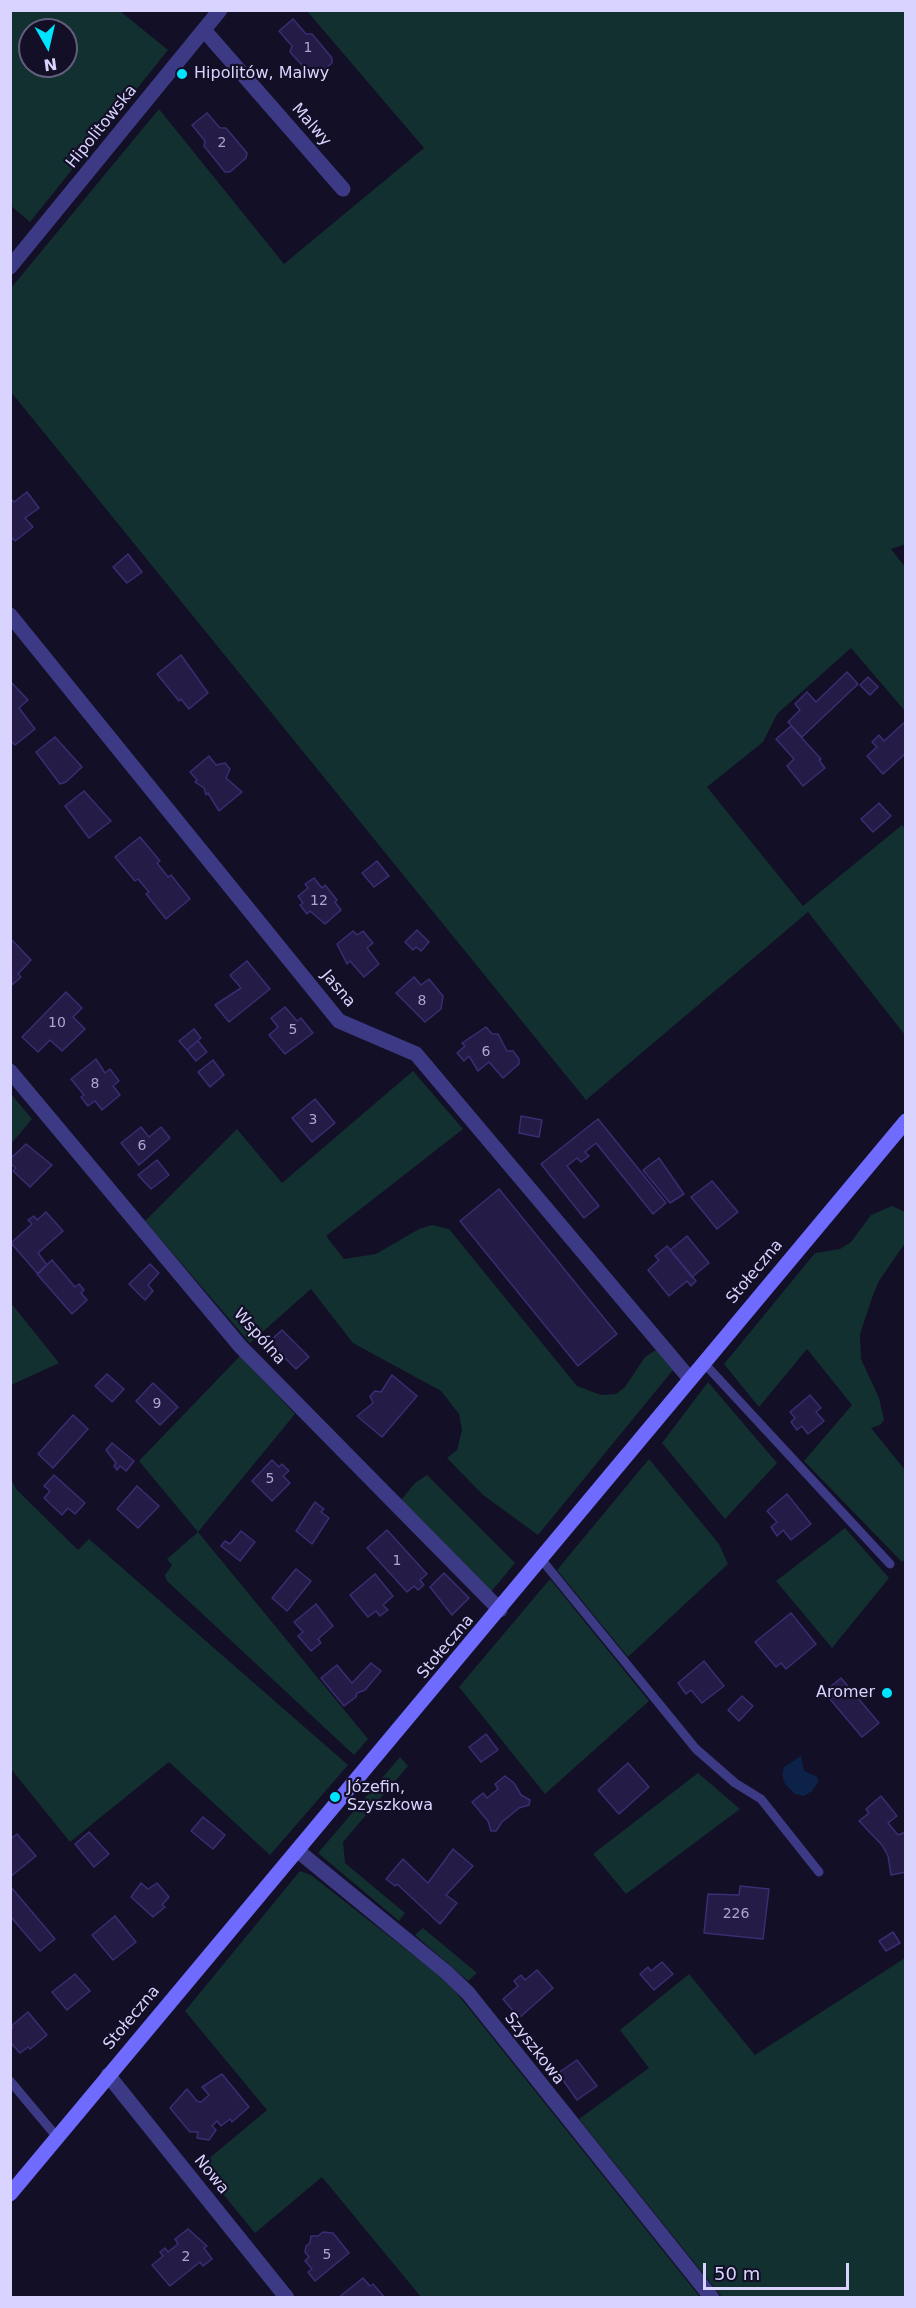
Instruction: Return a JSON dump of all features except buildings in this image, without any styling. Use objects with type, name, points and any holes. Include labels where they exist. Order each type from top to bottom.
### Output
[{"type":"street","name":"Hipolitowska","points":[[10,267],[220,10]]},
{"type":"street","name":"Malwy","points":[[204,30],[343,189]]},
{"type":"street","name":"Jasna","points":[[10,615],[339,1020],[416,1054],[690,1379]]},
{"type":"street","name":"Wspólna","points":[[10,1071],[240,1346],[500,1610]]},
{"type":"street","name":"Stołeczna","points":[[10,2194],[906,1121]]},
{"type":"street","name":"Szyszkowa","points":[[298,1851],[446,1972],[468,1994],[712,2298]]},
{"type":"street","name":"Nowa","points":[[108,2075],[287,2298]]},
{"type":"lane","points":[[703,1362],[890,1564]]},
{"type":"lane","points":[[541,1559],[696,1749],[735,1784],[761,1799],[819,1872]]},
{"type":"lane","points":[[10,2081],[57,2138]]},
{"type":"green space","points":[[10,11],[120,11],[168,50],[30,222],[11,206]]},
{"type":"green space","points":[[307,11],[905,11],[906,544],[891,549],[905,567],[905,711],[851,648],[777,714],[763,742],[707,787],[803,906],[902,825],[905,829],[905,1035],[808,912],[586,1100],[11,392],[11,288],[159,109],[284,264],[424,148]]},
{"type":"green space","points":[[413,1071],[463,1129],[326,1236],[344,1259],[376,1254],[419,1229],[432,1225],[449,1229],[577,1386],[601,1395],[616,1394],[625,1387],[645,1357],[656,1350],[673,1370],[538,1535],[483,1495],[447,1458],[457,1450],[462,1430],[459,1414],[441,1391],[353,1343],[311,1289],[250,1343],[145,1221],[237,1129],[282,1183]]},
{"type":"green space","points":[[11,1094],[32,1119],[11,1144]]},
{"type":"green space","points":[[892,1206],[905,1212],[905,1243],[879,1281],[860,1334],[861,1359],[879,1398],[884,1420],[880,1425],[871,1428],[905,1470],[906,1559],[902,1562],[804,1461],[852,1405],[807,1349],[759,1407],[724,1364],[815,1253],[840,1249],[851,1242],[871,1215]]},
{"type":"green space","points":[[11,1303],[59,1363],[10,1385]]},
{"type":"green space","points":[[240,1356],[295,1414],[198,1532],[139,1461]]},
{"type":"green space","points":[[708,1382],[777,1463],[725,1519],[662,1443]]},
{"type":"green space","points":[[649,1459],[719,1544],[728,1564],[628,1657],[557,1570]]},
{"type":"green space","points":[[427,1475],[515,1563],[490,1593],[401,1500],[415,1483]]},
{"type":"green space","points":[[11,1479],[17,1490],[78,1550],[89,1539],[348,1765],[270,1855],[169,1762],[70,1842],[11,1769]]},
{"type":"green space","points":[[845,1528],[889,1578],[832,1648],[776,1581]]},
{"type":"green space","points":[[198,1532],[368,1739],[354,1755],[167,1581],[165,1575],[172,1565],[167,1559]]},
{"type":"green space","points":[[550,1579],[649,1701],[545,1794],[459,1687]]},
{"type":"green space","points":[[400,1757],[408,1766],[343,1842],[345,1863],[405,1913],[399,1921],[318,1853]]},
{"type":"green space","points":[[698,1773],[740,1809],[626,1894],[593,1854]]},
{"type":"green space","points":[[300,1871],[311,1875],[436,1973],[455,1991],[700,2297],[421,2297],[322,2177],[255,2233],[200,2166],[267,2110],[185,2011]]},
{"type":"green space","points":[[423,1928],[477,1973],[468,1981],[415,1935]]},
{"type":"green space","points":[[905,1958],[905,2297],[722,2297],[579,2119],[649,2068],[620,2030],[689,1974],[755,2055]]},
{"type":"water","points":[[801,1756],[804,1771],[816,1776],[819,1781],[812,1791],[804,1796],[795,1794],[785,1784],[782,1775],[784,1767]]},
{"type":"place","name":"Hipolitów, Malwy","points":[[182,74]]},
{"type":"place","name":"Aromer","points":[[887,1693]]},
{"type":"place","name":"Józefin, Szyszkowa","points":[[335,1797]]}]
